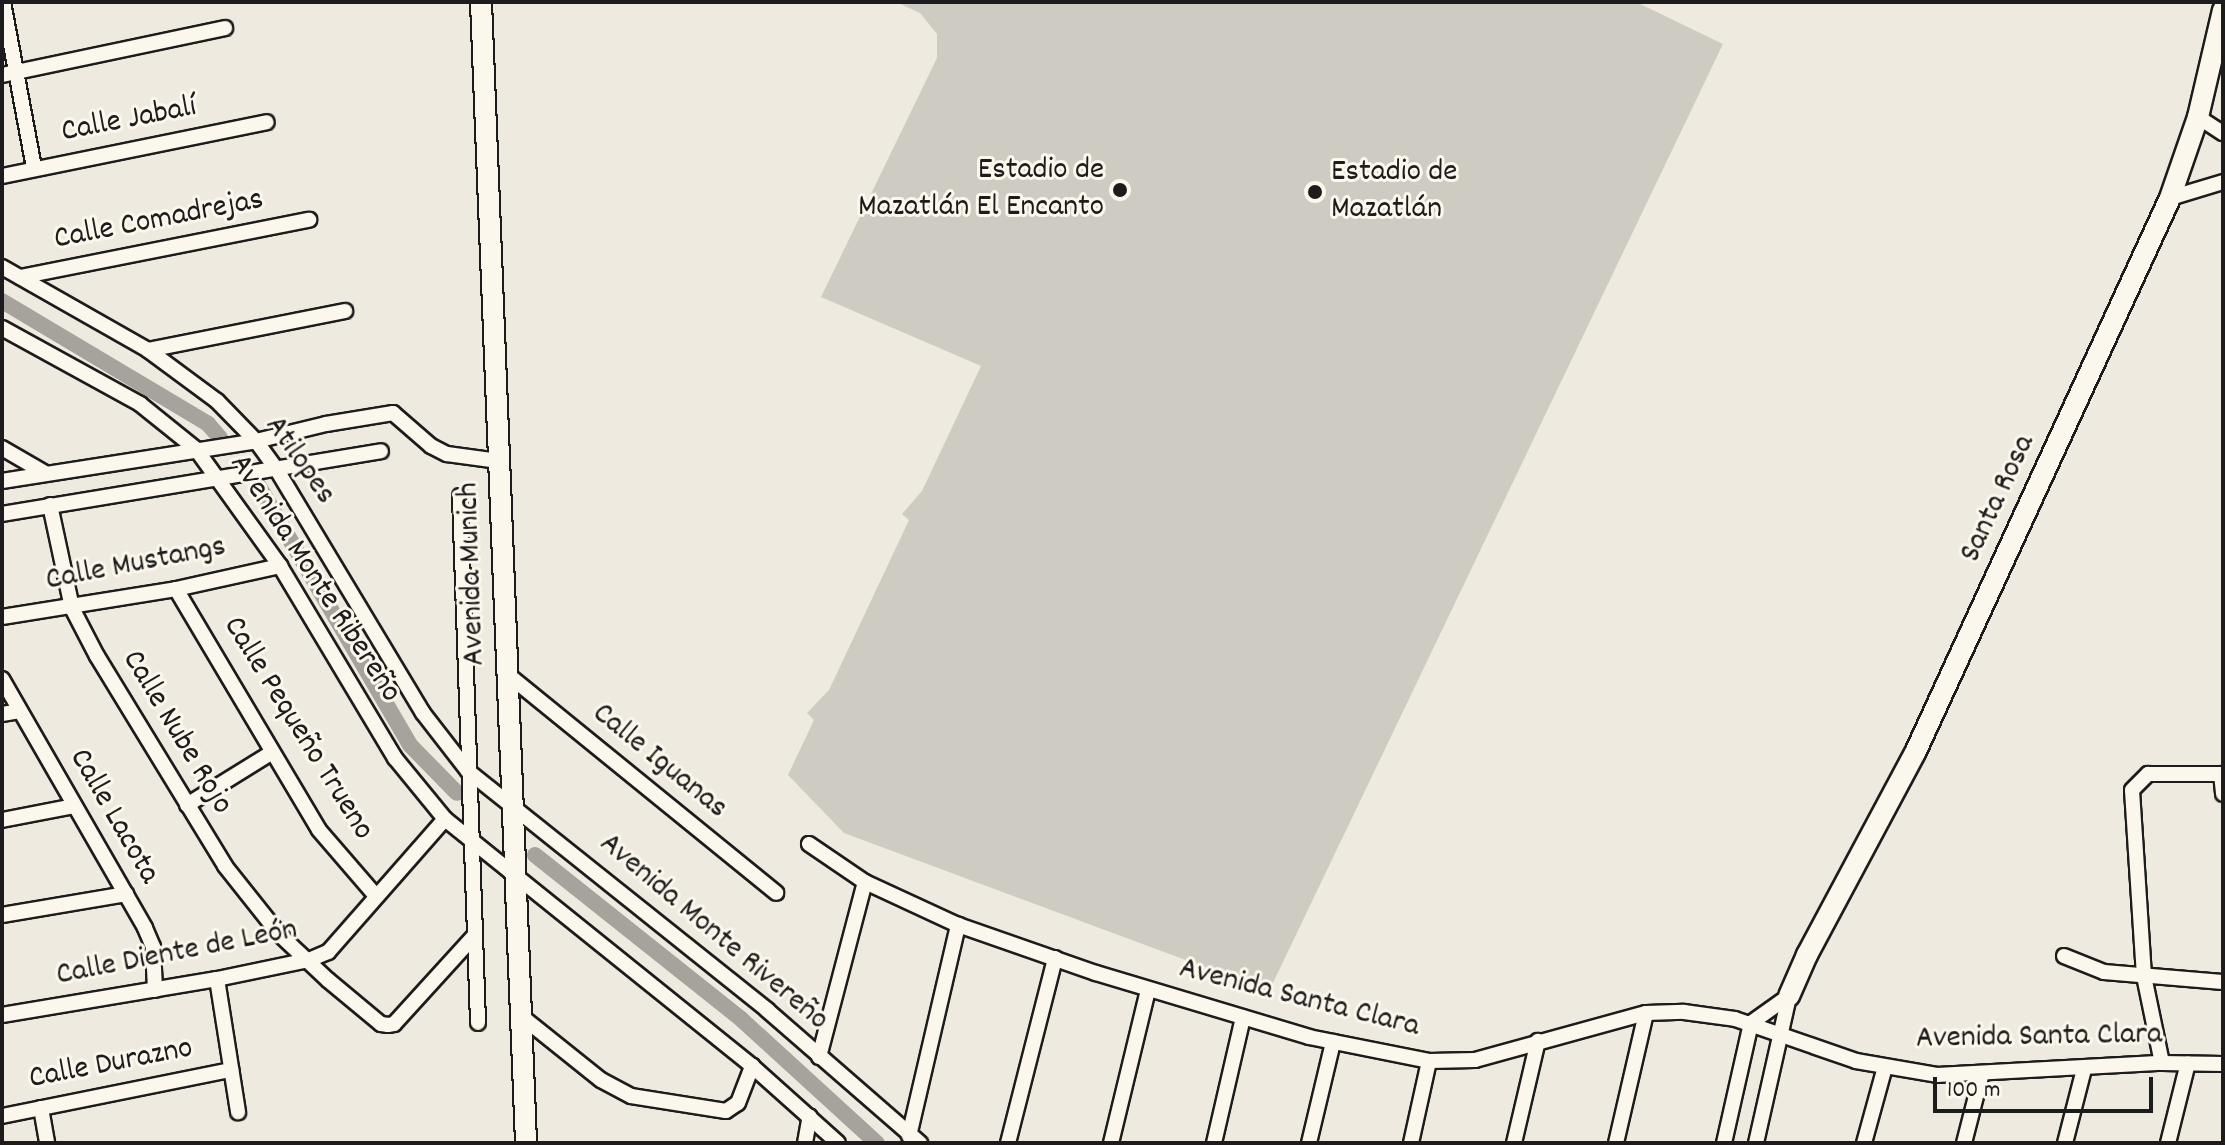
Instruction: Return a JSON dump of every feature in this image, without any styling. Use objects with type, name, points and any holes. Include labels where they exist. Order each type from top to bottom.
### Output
[{"type":"main road","name":"Avenida Munich","points":[[481,2],[526,1143]]},
{"type":"main road","name":"Santa Rosa","points":[[1789,996],[1807,955],[1915,753],[2170,198],[2198,117],[2223,10]]},
{"type":"street","points":[[3,2],[9,73],[34,168]]},
{"type":"street","points":[[9,73],[225,28]]},
{"type":"street","points":[[2198,117],[2223,133]]},
{"type":"street","name":"Calle Jabalí","points":[[2,176],[267,122]]},
{"type":"street","points":[[2170,198],[2223,182]]},
{"type":"street","name":"Calle Comadrejas","points":[[20,277],[309,220]]},
{"type":"street","name":"Atilopes","points":[[2,267],[148,350],[217,401],[256,441],[277,470],[423,713],[468,771]]},
{"type":"street","points":[[148,350],[345,311]]},
{"type":"street","name":"Avenida Monte Ribereño","points":[[2,328],[140,404],[196,449],[280,566],[395,758],[445,819],[470,840]]},
{"type":"street","points":[[2,481],[256,441],[326,424],[393,413],[431,446],[447,454],[499,461]]},
{"type":"street","points":[[2,448],[45,473]]},
{"type":"street","points":[[2,514],[381,451]]},
{"type":"street","points":[[460,496],[478,1023]]},
{"type":"street","name":"Calle Nube Rojo","points":[[50,505],[72,608],[187,805],[243,891],[279,934],[381,1024],[394,1024],[474,936]]},
{"type":"street","name":"Calle Mustangs","points":[[2,617],[176,589],[280,566]]},
{"type":"street","name":"Calle Pequeño Trueno","points":[[176,589],[319,830],[376,896]]},
{"type":"street","name":"Calle Iguanas","points":[[507,674],[776,893]]},
{"type":"street","name":"Calle Lacota","points":[[2,679],[126,894],[153,947],[155,990]]},
{"type":"street","points":[[2,714],[20,711]]},
{"type":"street","points":[[187,805],[271,753]]},
{"type":"street","name":"Avenida Monte Rivereño","points":[[468,771],[767,1010],[914,1139]]},
{"type":"street","points":[[2162,1063],[2144,976],[2132,790],[2148,774],[2222,774],[2223,794]]},
{"type":"street","points":[[2,820],[74,806]]},
{"type":"street","name":"Calle Diente de León","points":[[2,1015],[217,979],[309,960],[328,952],[445,819]]},
{"type":"street","points":[[470,840],[752,1066],[838,1143]]},
{"type":"street","name":"Avenida Santa Clara","points":[[809,844],[865,882],[958,925],[1148,990],[1333,1042],[1429,1061],[1475,1060],[1646,1013],[1706,1013],[1781,1032],[1856,1061],[1937,1075],[2162,1063],[2223,1064]]},
{"type":"street","points":[[819,1057],[865,882]]},
{"type":"street","points":[[2,915],[126,894]]},
{"type":"street","points":[[914,1139],[958,925]]},
{"type":"street","points":[[2064,956],[2104,972],[2223,982]]},
{"type":"street","points":[[1008,1143],[1055,958]]},
{"type":"street","points":[[217,979],[238,1112]]},
{"type":"street","points":[[1111,1143],[1148,990]]},
{"type":"street","points":[[1724,1143],[1751,1023],[1789,996]]},
{"type":"street","points":[[1756,1143],[1789,996]]},
{"type":"street","points":[[1616,1143],[1646,1013]]},
{"type":"street","points":[[521,1016],[601,1080],[631,1096],[726,1111],[738,1103],[752,1066]]},
{"type":"street","points":[[1214,1143],[1243,1017]]},
{"type":"street","points":[[1514,1143],[1538,1041]]},
{"type":"street","points":[[1309,1143],[1333,1042]]},
{"type":"street","points":[[1411,1143],[1429,1061]]},
{"type":"street","points":[[2168,1143],[2188,1063]]},
{"type":"street","points":[[1864,1143],[1885,1067]]},
{"type":"street","points":[[2065,1143],[2084,1069]]},
{"type":"street","name":"Calle Durazno","points":[[2,1116],[231,1070]]},
{"type":"street","points":[[1964,1143],[1982,1073]]},
{"type":"street","points":[[41,1108],[47,1143]]},
{"type":"street","points":[[805,1143],[810,1116]]},
{"type":"shaded area","points":[[896,2],[1636,2],[1723,44],[1269,991],[844,833],[788,775],[814,720],[807,713],[829,690],[909,520],[902,514],[922,491],[981,366],[821,297],[937,58],[937,34],[920,13]]},
{"type":"waterway","points":[[2,301],[208,424],[220,438]]},
{"type":"waterway","points":[[257,483],[410,745],[457,793]]},
{"type":"waterway","points":[[535,855],[741,1019],[877,1143]]},
{"type":"place","name":"Estadio de Mazatlán El Encanto","points":[[1120,190]]},
{"type":"place","name":"Estadio de Mazatlán","points":[[1315,192]]}]
